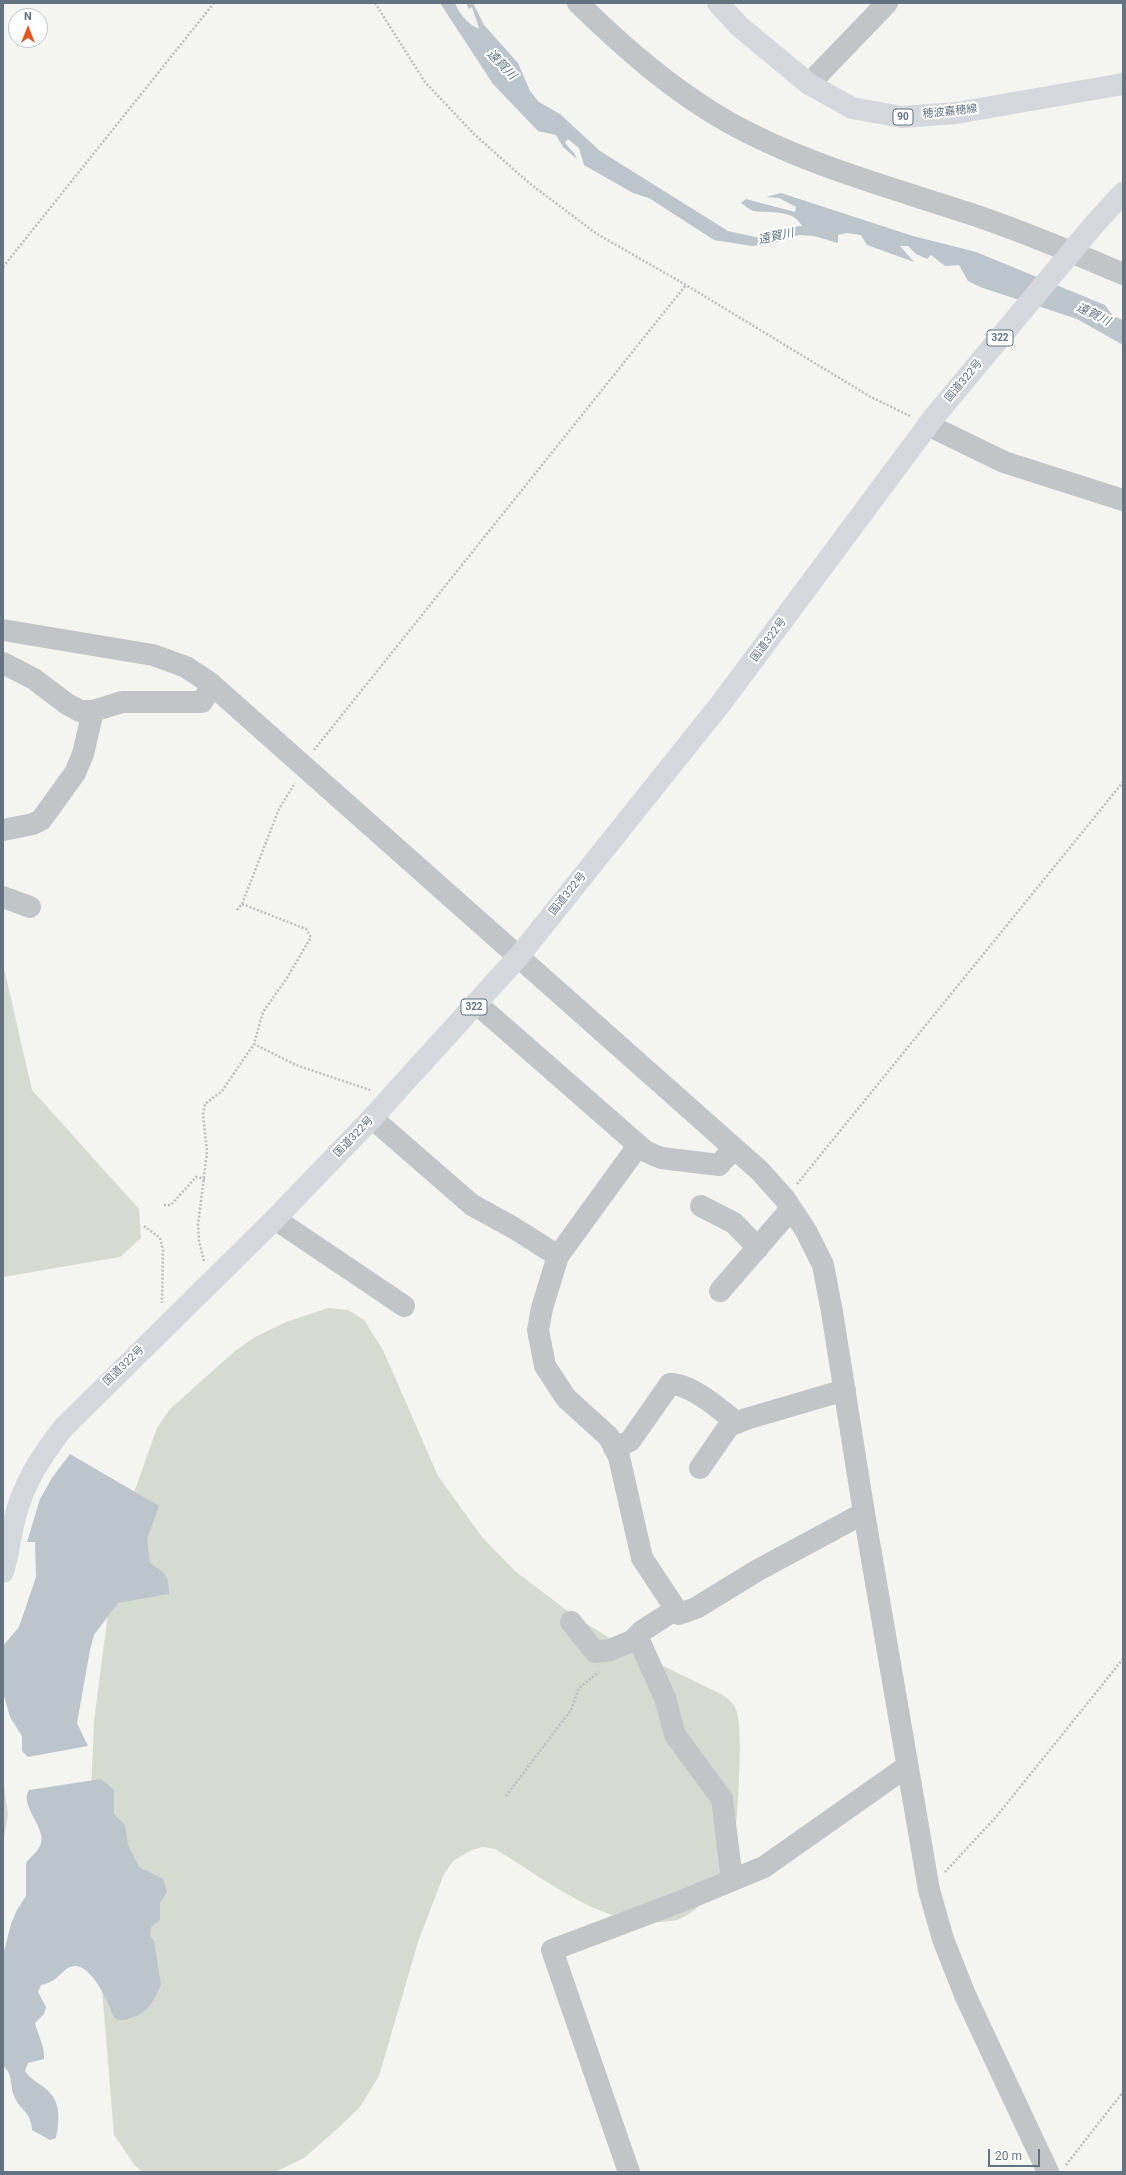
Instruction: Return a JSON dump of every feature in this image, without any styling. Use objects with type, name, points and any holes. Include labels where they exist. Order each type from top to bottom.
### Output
[{"type":"main road","name":"穂波嘉穂線","points":[[718,3],[740,26],[809,84],[852,108],[902,117],[956,113],[1123,84]]},
{"type":"main road","name":"国道322号","points":[[3,1572],[8,1519],[42,1455],[64,1427],[275,1219],[388,1101],[519,956],[722,702],[931,421],[1123,193]]},
{"type":"street","points":[[578,3],[628,51],[683,93],[728,122],[785,151],[861,179],[969,213],[1069,256],[1123,274]]},
{"type":"street","points":[[809,84],[887,3]]},
{"type":"street","points":[[931,421],[1004,462],[1123,500]]},
{"type":"street","points":[[3,630],[153,655],[186,667],[212,685],[299,773],[519,956],[760,1171],[788,1204],[806,1231],[823,1264],[928,1890],[943,1939],[965,1995],[1057,2169]]},
{"type":"street","points":[[3,663],[34,679],[67,704],[80,711],[93,711],[122,702],[202,702],[212,685]]},
{"type":"street","points":[[3,830],[33,824],[41,820],[75,773],[83,754],[93,711]]},
{"type":"street","points":[[3,897],[30,907]]},
{"type":"street","points":[[477,1004],[645,1152],[661,1158],[719,1165],[734,1148]]},
{"type":"street","points":[[372,1118],[472,1205],[514,1228],[558,1256]]},
{"type":"street","points":[[638,1146],[558,1256],[542,1308],[538,1330],[545,1366],[566,1398],[609,1437],[619,1457],[642,1558],[679,1614],[696,1608],[758,1570],[864,1513]]},
{"type":"street","points":[[720,1292],[758,1248],[788,1204]]},
{"type":"street","points":[[701,1206],[734,1223],[758,1248]]},
{"type":"street","points":[[275,1219],[404,1306]]},
{"type":"street","points":[[614,1448],[630,1441],[670,1384],[677,1383],[714,1404],[737,1423]]},
{"type":"street","points":[[700,1468],[729,1426],[845,1390]]},
{"type":"street","points":[[571,1622],[595,1652],[616,1648],[632,1641],[676,1609]]},
{"type":"street","points":[[637,1636],[665,1698],[675,1735],[722,1799],[732,1880]]},
{"type":"street","points":[[628,2172],[552,1950],[764,1867],[906,1766]]},
{"type":"path","points":[[3,267],[214,3]]},
{"type":"path","points":[[376,3],[425,82],[474,134],[529,183],[570,215],[597,234],[686,285],[869,396],[931,421]]},
{"type":"path","points":[[238,910],[242,904],[278,809],[299,773],[686,285]]},
{"type":"path","points":[[788,1204],[1123,782]]},
{"type":"path","points":[[216,1276],[206,1266],[199,1241],[198,1225],[205,1179],[207,1152],[203,1114],[205,1104],[222,1091],[254,1044],[263,1012],[287,978],[311,938],[306,930],[242,904]]},
{"type":"path","points":[[254,1044],[296,1065],[378,1093],[388,1101]]},
{"type":"path","points":[[164,1205],[171,1205],[196,1177],[205,1179]]},
{"type":"path","points":[[144,1226],[160,1238],[162,1250],[162,1317],[167,1324]]},
{"type":"path","points":[[928,1890],[996,1817],[1123,1659]]},
{"type":"path","points":[[506,1796],[571,1710],[579,1688],[601,1670]]},
{"type":"path","points":[[1057,2169],[1123,2092]]},
{"type":"shaded area","points":[[3,964],[32,1090],[139,1209],[141,1238],[120,1257],[3,1277]]},
{"type":"shaded area","points":[[328,1308],[348,1310],[364,1320],[383,1350],[438,1476],[482,1537],[515,1571],[574,1616],[626,1648],[723,1695],[734,1705],[737,1711],[740,1751],[737,1813],[732,1849],[720,1880],[699,1906],[691,1913],[680,1919],[658,1922],[636,1921],[615,1916],[594,1908],[573,1898],[495,1849],[483,1847],[472,1850],[453,1861],[444,1874],[418,1942],[379,2076],[360,2107],[304,2158],[275,2172],[143,2172],[135,2166],[114,2135],[94,1891],[90,1815],[94,1721],[109,1606],[131,1501],[157,1428],[170,1409],[235,1351],[255,1337],[286,1322]]},
{"type":"shaded area","points":[[3,1779],[8,1814],[3,1844]]},
{"type":"water","name":"遠賀川","points":[[440,3],[455,3],[461,14],[468,22],[479,28],[472,7],[469,9],[466,3],[473,3],[484,25],[518,63],[530,91],[539,102],[560,114],[600,151],[728,231],[760,238],[790,227],[802,226],[793,216],[781,213],[750,210],[741,203],[746,199],[795,212],[796,207],[779,198],[766,197],[781,193],[913,236],[976,252],[1105,305],[1113,316],[1123,320],[1123,345],[1077,319],[980,287],[968,281],[959,265],[945,266],[931,255],[927,259],[916,254],[908,246],[900,246],[914,262],[867,245],[861,235],[847,233],[838,235],[838,243],[814,236],[799,235],[772,244],[752,246],[714,240],[649,198],[633,193],[584,165],[579,148],[568,139],[565,143],[577,159],[563,147],[556,135],[538,131],[493,84]]},
{"type":"water","points":[[70,1454],[159,1506],[147,1539],[150,1563],[163,1572],[167,1578],[169,1594],[118,1603],[94,1635],[77,1723],[88,1746],[28,1757],[22,1751],[22,1736],[10,1717],[3,1692],[3,1646],[19,1627],[36,1577],[35,1542],[27,1542],[40,1499],[52,1478]]},
{"type":"water","points":[[101,1779],[114,1790],[114,1814],[125,1825],[128,1845],[139,1867],[163,1879],[167,1892],[160,1903],[160,1920],[151,1927],[150,1936],[154,1941],[161,1985],[150,2006],[131,2018],[120,2020],[114,2017],[94,1979],[80,1967],[71,1966],[55,1979],[41,1985],[38,1992],[46,2007],[44,2014],[35,2023],[42,2045],[44,2059],[28,2063],[25,2071],[51,2094],[55,2100],[58,2112],[58,2125],[56,2138],[50,2140],[32,2130],[30,2119],[15,2098],[9,2073],[3,2066],[3,1955],[11,1924],[17,1910],[26,1896],[26,1863],[37,1851],[42,1837],[27,1802],[29,1790]]}]
